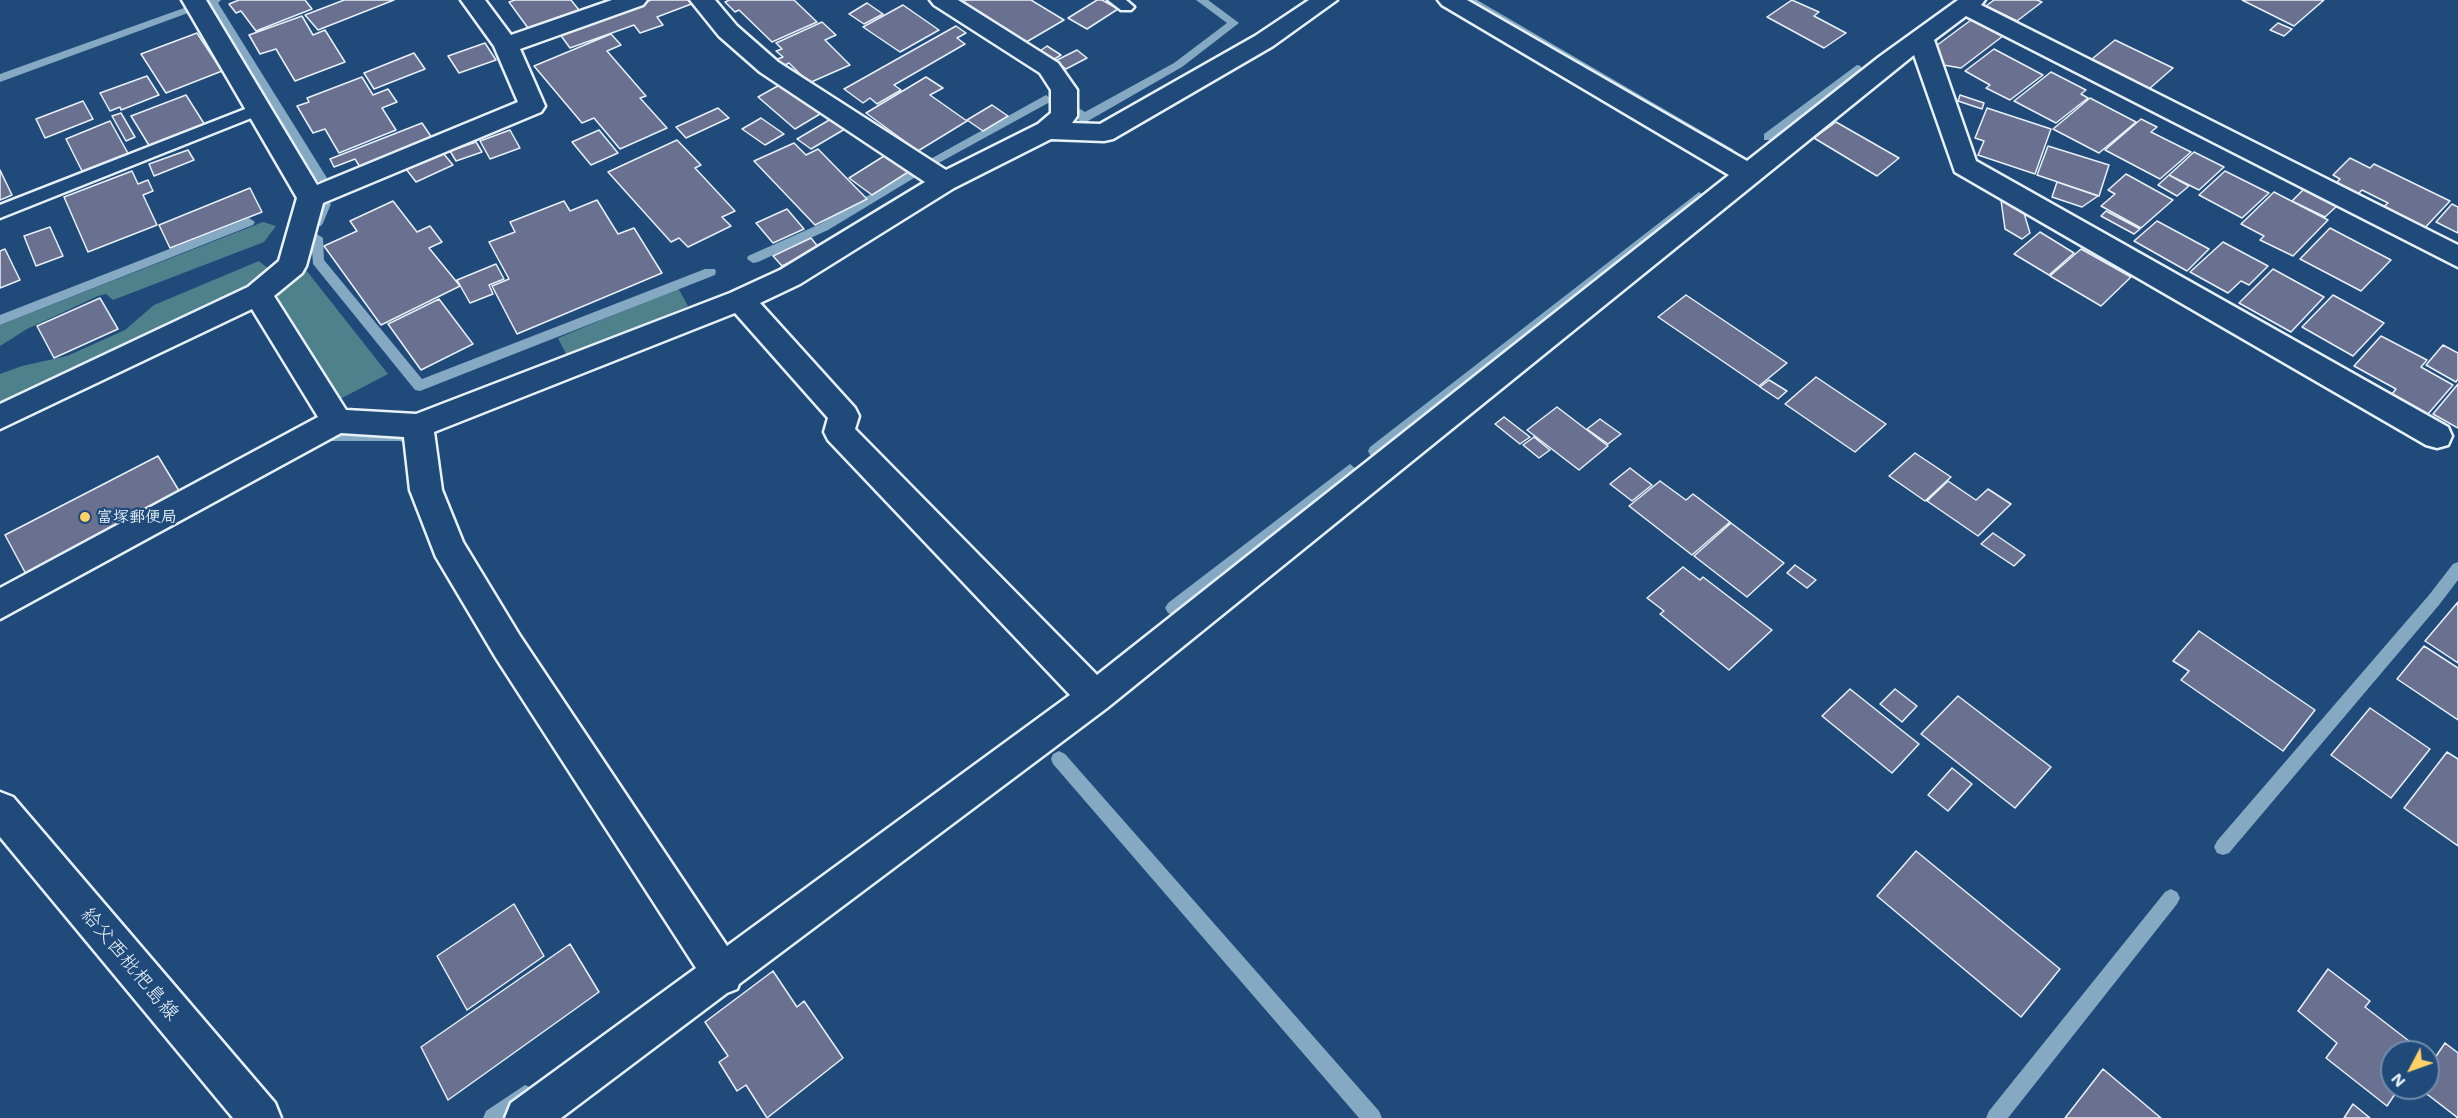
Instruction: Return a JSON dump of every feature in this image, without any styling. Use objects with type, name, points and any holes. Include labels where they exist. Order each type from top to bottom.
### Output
[{"type":"street","points":[[0,417],[258,294],[292,266],[311,198],[194,0]]},
{"type":"street","points":[[311,198],[532,106],[506,45],[473,0]]},
{"type":"street","points":[[506,45],[634,0]]},
{"type":"street","points":[[702,0],[728,31],[769,67],[945,182]]},
{"type":"street","points":[[0,605],[337,421],[418,426],[740,300],[790,277],[945,182],[1047,130],[1064,116],[1064,90],[1049,68],[942,0]]},
{"type":"street","points":[[1047,130],[1104,133],[1264,41],[1324,0]]},
{"type":"street","points":[[1450,0],[1748,174]]},
{"type":"street","points":[[526,1118],[723,975],[1095,697],[1748,174],[1969,3],[2458,257]]},
{"type":"street","points":[[1921,38],[1964,166],[2437,436]]},
{"type":"street","points":[[258,294],[337,421]]},
{"type":"street","points":[[740,300],[844,416],[839,432],[1095,697]]},
{"type":"street","points":[[418,426],[426,490],[448,547],[508,648],[723,975]]},
{"type":"street","name":"給父西枇杷島線","points":[[0,810],[260,1118]]},
{"type":"lane","points":[[0,212],[258,109]]},
{"type":"green space","points":[[263,222],[276,226],[264,242],[113,300],[106,294],[98,296],[27,329],[0,346],[0,325]]},
{"type":"green space","points":[[259,261],[271,271],[245,292],[0,408],[0,374],[22,366],[67,356],[125,330],[154,305]]},
{"type":"green space","points":[[306,270],[388,374],[340,399],[277,301],[282,284]]},
{"type":"green space","points":[[678,288],[688,306],[567,356],[558,338]]},
{"type":"building","points":[[239,0],[305,0],[312,9],[256,31],[241,11],[236,13],[229,4]]},
{"type":"building","points":[[344,0],[394,0],[318,30],[305,15]]},
{"type":"building","points":[[515,0],[571,0],[579,10],[528,28],[509,2]]},
{"type":"building","points":[[651,0],[691,0],[694,3],[657,17],[663,25],[640,33],[634,25],[570,48],[559,33]]},
{"type":"building","points":[[729,0],[794,0],[817,22],[772,42],[739,10],[735,12],[725,2]]},
{"type":"building","points":[[966,0],[1031,0],[1064,20],[1023,44],[959,4]]},
{"type":"building","points":[[1097,0],[1102,0],[1118,9],[1087,29],[1068,18]]},
{"type":"building","points":[[1792,0],[1819,12],[1814,16],[1846,33],[1824,48],[1767,17]]},
{"type":"building","points":[[1994,0],[2042,2],[2017,21],[1986,6]]},
{"type":"building","points":[[2242,0],[2324,0],[2294,26]]},
{"type":"building","points":[[867,3],[883,14],[864,24],[849,14]]},
{"type":"building","points":[[903,5],[939,30],[900,52],[863,27]]},
{"type":"building","points":[[302,16],[313,35],[325,30],[345,62],[295,81],[276,49],[260,54],[249,35]]},
{"type":"building","points":[[1971,20],[2003,36],[1961,68],[1943,65],[1936,46]]},
{"type":"building","points":[[822,22],[836,35],[825,40],[850,65],[809,83],[789,63],[781,67],[775,60],[783,57],[776,51],[782,49],[776,43]]},
{"type":"building","points":[[2278,23],[2292,29],[2284,36],[2270,30]]},
{"type":"building","points":[[956,26],[966,33],[957,38],[965,44],[894,85],[901,90],[877,104],[870,98],[863,103],[844,89]]},
{"type":"building","points":[[197,33],[222,71],[166,93],[141,54]]},
{"type":"building","points":[[611,34],[621,45],[607,51],[646,96],[640,98],[667,128],[620,149],[594,118],[582,123],[534,66]]},
{"type":"building","points":[[2115,40],[2173,68],[2149,89],[2092,59]]},
{"type":"building","points":[[485,43],[496,60],[459,73],[448,56]]},
{"type":"building","points":[[1047,46],[1061,55],[1051,61],[1037,53]]},
{"type":"building","points":[[1994,49],[2043,75],[2010,100],[1986,88],[1990,85],[1965,71]]},
{"type":"building","points":[[1077,50],[1087,58],[1066,69],[1055,61]]},
{"type":"building","points":[[414,53],[425,69],[374,89],[364,73]]},
{"type":"building","points":[[2051,72],[2086,90],[2081,94],[2088,98],[2056,123],[2014,101]]},
{"type":"building","points":[[147,76],[159,95],[121,110],[120,107],[110,111],[100,93]]},
{"type":"building","points":[[362,77],[373,95],[388,89],[397,102],[382,108],[396,130],[339,153],[325,129],[313,133],[297,106],[309,102],[307,98]]},
{"type":"building","points":[[926,77],[943,88],[930,95],[967,121],[918,151],[866,113]]},
{"type":"building","points":[[783,83],[825,111],[795,129],[758,97]]},
{"type":"building","points":[[186,95],[205,125],[150,147],[131,116]]},
{"type":"building","points":[[1960,95],[1984,103],[1982,109],[1958,101]]},
{"type":"building","points":[[2090,98],[2136,122],[2099,153],[2053,129]]},
{"type":"building","points":[[83,101],[93,119],[45,138],[36,119]]},
{"type":"building","points":[[992,105],[1008,116],[983,131],[967,120]]},
{"type":"building","points":[[718,108],[729,118],[686,138],[676,127]]},
{"type":"building","points":[[1987,108],[2051,129],[2035,174],[1978,155],[1984,141],[1975,138]]},
{"type":"building","points":[[121,113],[135,137],[126,141],[112,116]]},
{"type":"building","points":[[836,116],[850,126],[811,149],[797,139]]},
{"type":"building","points":[[761,118],[784,134],[765,145],[742,129]]},
{"type":"building","points":[[2141,119],[2157,127],[2151,132],[2191,152],[2160,179],[2105,150]]},
{"type":"building","points":[[110,121],[129,155],[83,173],[66,139]]},
{"type":"building","points":[[1836,122],[1899,158],[1877,176],[1814,138]]},
{"type":"building","points":[[422,123],[434,141],[362,170],[355,159],[334,167],[330,159]]},
{"type":"building","points":[[510,130],[520,148],[490,159],[480,141]]},
{"type":"building","points":[[599,130],[618,153],[591,165],[572,142]]},
{"type":"building","points":[[677,140],[701,165],[695,168],[735,211],[722,217],[731,226],[688,247],[679,238],[671,242],[608,172]]},
{"type":"building","points":[[476,142],[482,152],[456,161],[450,151]]},
{"type":"building","points":[[794,143],[806,155],[818,149],[867,199],[815,225],[754,161]]},
{"type":"building","points":[[2048,146],[2109,165],[2099,196],[2037,175]]},
{"type":"building","points":[[188,150],[194,160],[154,176],[149,164]]},
{"type":"building","points":[[892,151],[916,167],[872,195],[849,178]]},
{"type":"building","points":[[2194,152],[2224,167],[2199,190],[2169,175]]},
{"type":"building","points":[[443,153],[453,165],[416,182],[406,169]]},
{"type":"building","points":[[2350,158],[2370,168],[2374,164],[2450,201],[2420,233],[2382,208],[2388,203],[2362,190],[2358,194],[2336,183],[2340,179],[2333,175]]},
{"type":"building","points":[[0,170],[12,195],[0,200]]},
{"type":"building","points":[[132,171],[138,184],[148,180],[153,191],[143,195],[157,225],[88,252],[64,197]]},
{"type":"building","points":[[2225,171],[2269,193],[2242,218],[2199,195]]},
{"type":"building","points":[[2126,174],[2173,200],[2141,228],[2101,206],[2115,194],[2108,190]]},
{"type":"building","points":[[2169,175],[2189,186],[2177,196],[2158,185]]},
{"type":"building","points":[[2057,182],[2098,196],[2082,207],[2052,197]]},
{"type":"building","points":[[250,188],[262,212],[170,248],[159,225]]},
{"type":"building","points":[[2305,188],[2338,205],[2325,217],[2292,201]]},
{"type":"building","points":[[2274,192],[2328,220],[2293,256],[2260,240],[2264,236],[2241,224]]},
{"type":"building","points":[[597,200],[618,234],[634,228],[662,273],[517,334],[492,286],[509,279],[489,242],[515,232],[510,222],[564,201],[570,211]]},
{"type":"building","points":[[2001,200],[2024,213],[2030,233],[2022,239],[2005,229]]},
{"type":"building","points":[[393,201],[417,232],[430,226],[442,242],[429,248],[460,286],[381,325],[324,246],[357,231],[350,221]]},
{"type":"building","points":[[2452,204],[2458,207],[2458,233],[2436,222]]},
{"type":"building","points":[[787,209],[804,229],[773,243],[756,223]]},
{"type":"building","points":[[2106,211],[2140,229],[2134,234],[2101,216]]},
{"type":"building","points":[[2157,221],[2209,249],[2187,271],[2134,241]]},
{"type":"building","points":[[50,227],[63,256],[36,266],[24,236]]},
{"type":"building","points":[[2330,228],[2391,260],[2361,291],[2300,259]]},
{"type":"building","points":[[2040,232],[2074,253],[2049,275],[2014,254]]},
{"type":"building","points":[[811,238],[819,248],[782,266],[773,256]]},
{"type":"building","points":[[2223,242],[2268,266],[2249,285],[2241,281],[2228,293],[2190,272]]},
{"type":"building","points":[[5,249],[20,280],[0,288],[0,251]]},
{"type":"building","points":[[2081,249],[2131,277],[2101,306],[2050,276]]},
{"type":"building","points":[[496,264],[504,279],[489,285],[493,294],[470,303],[457,280]]},
{"type":"building","points":[[2273,269],[2324,297],[2291,332],[2239,303]]},
{"type":"building","points":[[1686,295],[1787,363],[1759,386],[1658,317]]},
{"type":"building","points":[[2333,295],[2384,323],[2353,356],[2302,327]]},
{"type":"building","points":[[100,298],[118,329],[54,358],[37,326]]},
{"type":"building","points":[[439,299],[473,344],[421,370],[388,324]]},
{"type":"building","points":[[2381,336],[2427,360],[2421,367],[2453,385],[2428,414],[2392,394],[2396,389],[2354,366]]},
{"type":"building","points":[[2443,345],[2458,353],[2456,382],[2426,365]]},
{"type":"building","points":[[1816,377],[1886,424],[1855,452],[1785,404]]},
{"type":"building","points":[[1769,380],[1787,391],[1778,399],[1760,387]]},
{"type":"building","points":[[2458,384],[2458,428],[2433,414]]},
{"type":"building","points":[[1557,407],[1608,446],[1579,470],[1527,430]]},
{"type":"building","points":[[1504,417],[1530,437],[1520,444],[1495,424]]},
{"type":"building","points":[[1600,419],[1621,434],[1608,444],[1587,429]]},
{"type":"building","points":[[1534,437],[1550,450],[1539,458],[1523,445]]},
{"type":"building","points":[[1915,453],[1951,477],[1925,501],[1889,476]]},
{"type":"building","points":[[158,456],[181,494],[27,576],[5,535]]},
{"type":"building","points":[[1630,468],[1652,485],[1632,501],[1610,484]]},
{"type":"building","points":[[1660,481],[1686,500],[1693,494],[1730,522],[1692,555],[1629,506]]},
{"type":"building","points":[[1948,481],[1976,500],[1988,489],[2011,504],[1978,536],[1927,501]]},
{"type":"building","points":[[1731,523],[1784,563],[1747,597],[1694,556]]},
{"type":"building","points":[[1993,533],[2025,555],[2014,566],[1981,544]]},
{"type":"building","points":[[1795,565],[1816,580],[1807,588],[1787,573]]},
{"type":"building","points":[[1683,567],[1700,580],[1703,577],[1772,630],[1729,670],[1660,614],[1664,611],[1647,598]]},
{"type":"building","points":[[2458,602],[2458,663],[2425,641]]},
{"type":"building","points":[[2199,631],[2315,710],[2283,751],[2181,680],[2189,671],[2173,661]]},
{"type":"building","points":[[2424,646],[2458,668],[2458,720],[2397,679]]},
{"type":"building","points":[[1850,689],[1919,744],[1892,773],[1822,716]]},
{"type":"building","points":[[1895,689],[1917,706],[1902,722],[1880,704]]},
{"type":"building","points":[[1958,696],[2051,767],[2015,808],[1921,734]]},
{"type":"building","points":[[2370,708],[2430,749],[2391,798],[2331,755]]},
{"type":"building","points":[[2447,752],[2458,759],[2458,846],[2404,808]]},
{"type":"building","points":[[1952,768],[1972,784],[1948,811],[1928,795]]},
{"type":"building","points":[[1916,851],[2060,969],[2021,1017],[1877,896]]},
{"type":"building","points":[[514,904],[544,956],[467,1010],[437,956]]},
{"type":"building","points":[[570,944],[599,992],[448,1100],[421,1047]]},
{"type":"building","points":[[2328,969],[2370,1001],[2365,1007],[2408,1040],[2380,1040],[2380,1100],[2391,1100],[2387,1106],[2326,1058],[2337,1043],[2298,1011]]},
{"type":"building","points":[[773,971],[797,1007],[804,1001],[843,1058],[767,1118],[746,1085],[737,1091],[719,1062],[728,1056],[705,1022]]},
{"type":"building","points":[[2445,1043],[2458,1053],[2458,1118],[2435,1100],[2440,1100],[2440,1050]]},
{"type":"building","points":[[2103,1069],[2161,1118],[2065,1118]]},
{"type":"building","points":[[2353,1104],[2370,1118],[2344,1118]]},
{"type":"waterway","points":[[216,0],[212,2],[321,178]]},
{"type":"waterway","points":[[1075,110],[1084,118],[1178,65],[1234,23],[1201,0]]},
{"type":"waterway","points":[[1469,0],[1728,150]]},
{"type":"waterway","points":[[0,78],[184,11]]},
{"type":"waterway","points":[[1768,137],[1857,69]]},
{"type":"waterway","points":[[931,162],[1046,99]]},
{"type":"waterway","points":[[753,259],[824,227],[915,172]]},
{"type":"waterway","points":[[1375,451],[1699,196]]},
{"type":"waterway","points":[[317,223],[325,204]]},
{"type":"waterway","points":[[0,320],[249,222]]},
{"type":"waterway","points":[[317,238],[318,261],[420,386],[710,272]]},
{"type":"waterway","points":[[332,436],[403,436],[408,440]]},
{"type":"waterway","points":[[1173,608],[1350,470]]},
{"type":"waterway","points":[[2223,847],[2434,600],[2458,568]]},
{"type":"waterway","points":[[1059,759],[1372,1118]]},
{"type":"waterway","points":[[1996,1118],[2171,898]]},
{"type":"waterway","points":[[493,1118],[525,1095]]},
{"type":"place","name":"富塚郵便局","points":[[85,517]]}]
